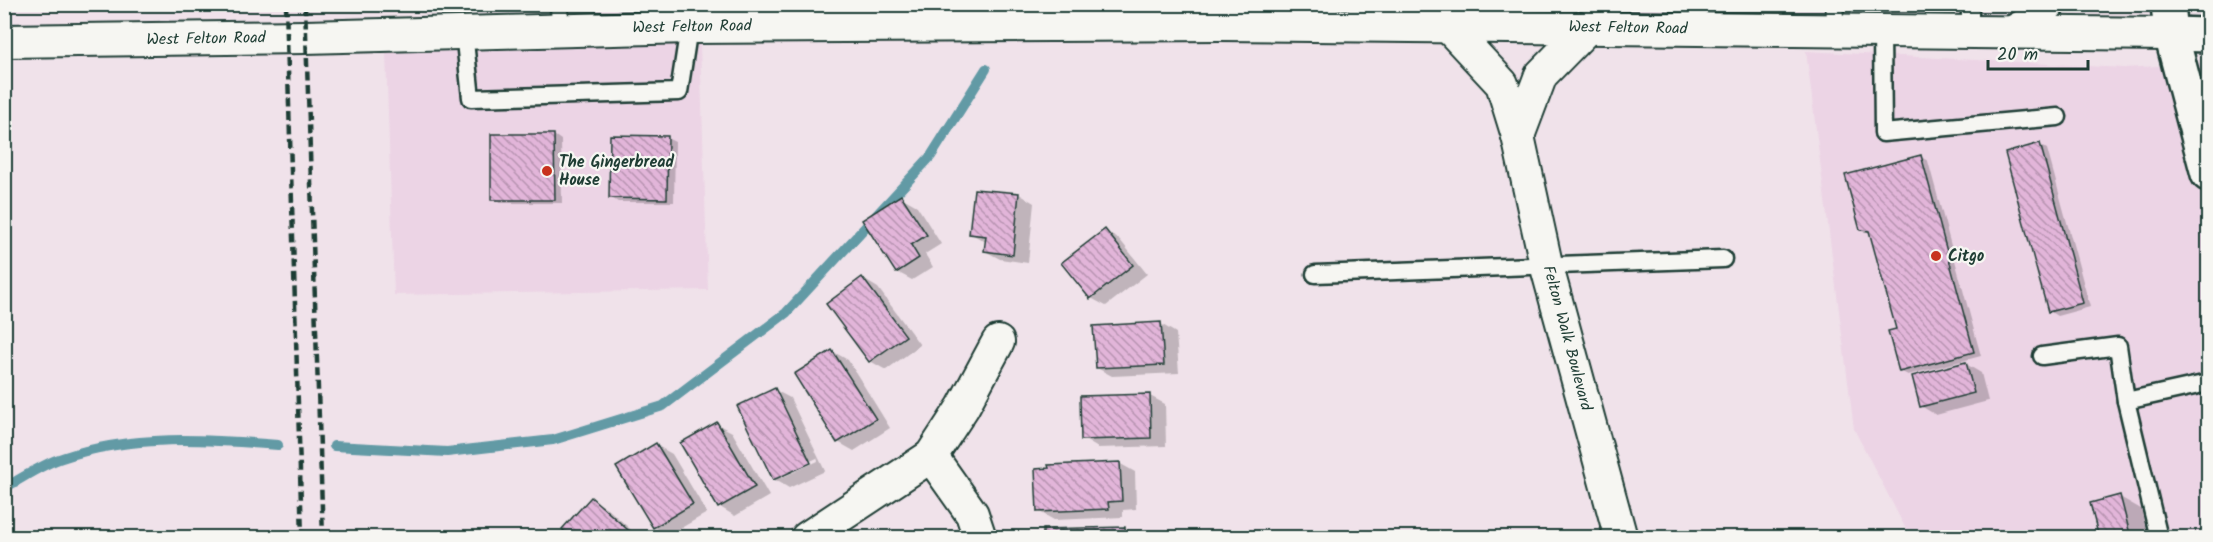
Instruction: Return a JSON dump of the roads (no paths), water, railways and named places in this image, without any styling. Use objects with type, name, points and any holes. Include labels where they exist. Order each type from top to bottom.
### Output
[{"type":"main road","points":[[2012,33],[2026,25],[2048,4]]},
{"type":"main road","points":[[2156,4],[2170,19],[2208,35]]},
{"type":"main road","points":[[2170,19],[2208,174]]},
{"type":"street","name":"West Felton Road","points":[[4,41],[305,37],[464,32],[560,17],[689,27],[1208,24],[1588,27],[1835,18],[1882,31],[1970,19],[2012,33],[2170,19]]},
{"type":"street","name":"Felton Walk Boulevard","points":[[1447,25],[1502,84],[1518,136],[1546,264],[1622,537]]},
{"type":"street","points":[[1518,136],[1541,75],[1588,27]]},
{"type":"street","points":[[807,537],[931,456],[963,407],[998,342]]},
{"type":"street","points":[[931,456],[972,514],[980,537]]},
{"type":"lane","points":[[464,32],[471,98],[679,92],[689,27]]},
{"type":"lane","points":[[1882,31],[1883,133],[2058,117]]},
{"type":"lane","points":[[1315,274],[1723,259]]},
{"type":"lane","points":[[2042,356],[2118,346],[2126,401],[2158,537]]},
{"type":"lane","points":[[2126,401],[2208,383]]},
{"type":"waterway","points":[[334,446],[447,452],[553,440],[663,406],[786,313],[931,156],[986,69]]},
{"type":"waterway","points":[[4,488],[55,461],[88,450],[115,445],[169,440],[278,445]]},
{"type":"railway","points":[[286,4],[302,538]]},
{"type":"railway","points":[[305,4],[323,538]]},
{"type":"place","name":"The Gingerbread House","points":[[547,171]]},
{"type":"place","name":"Citgo","points":[[1936,256]]}]
